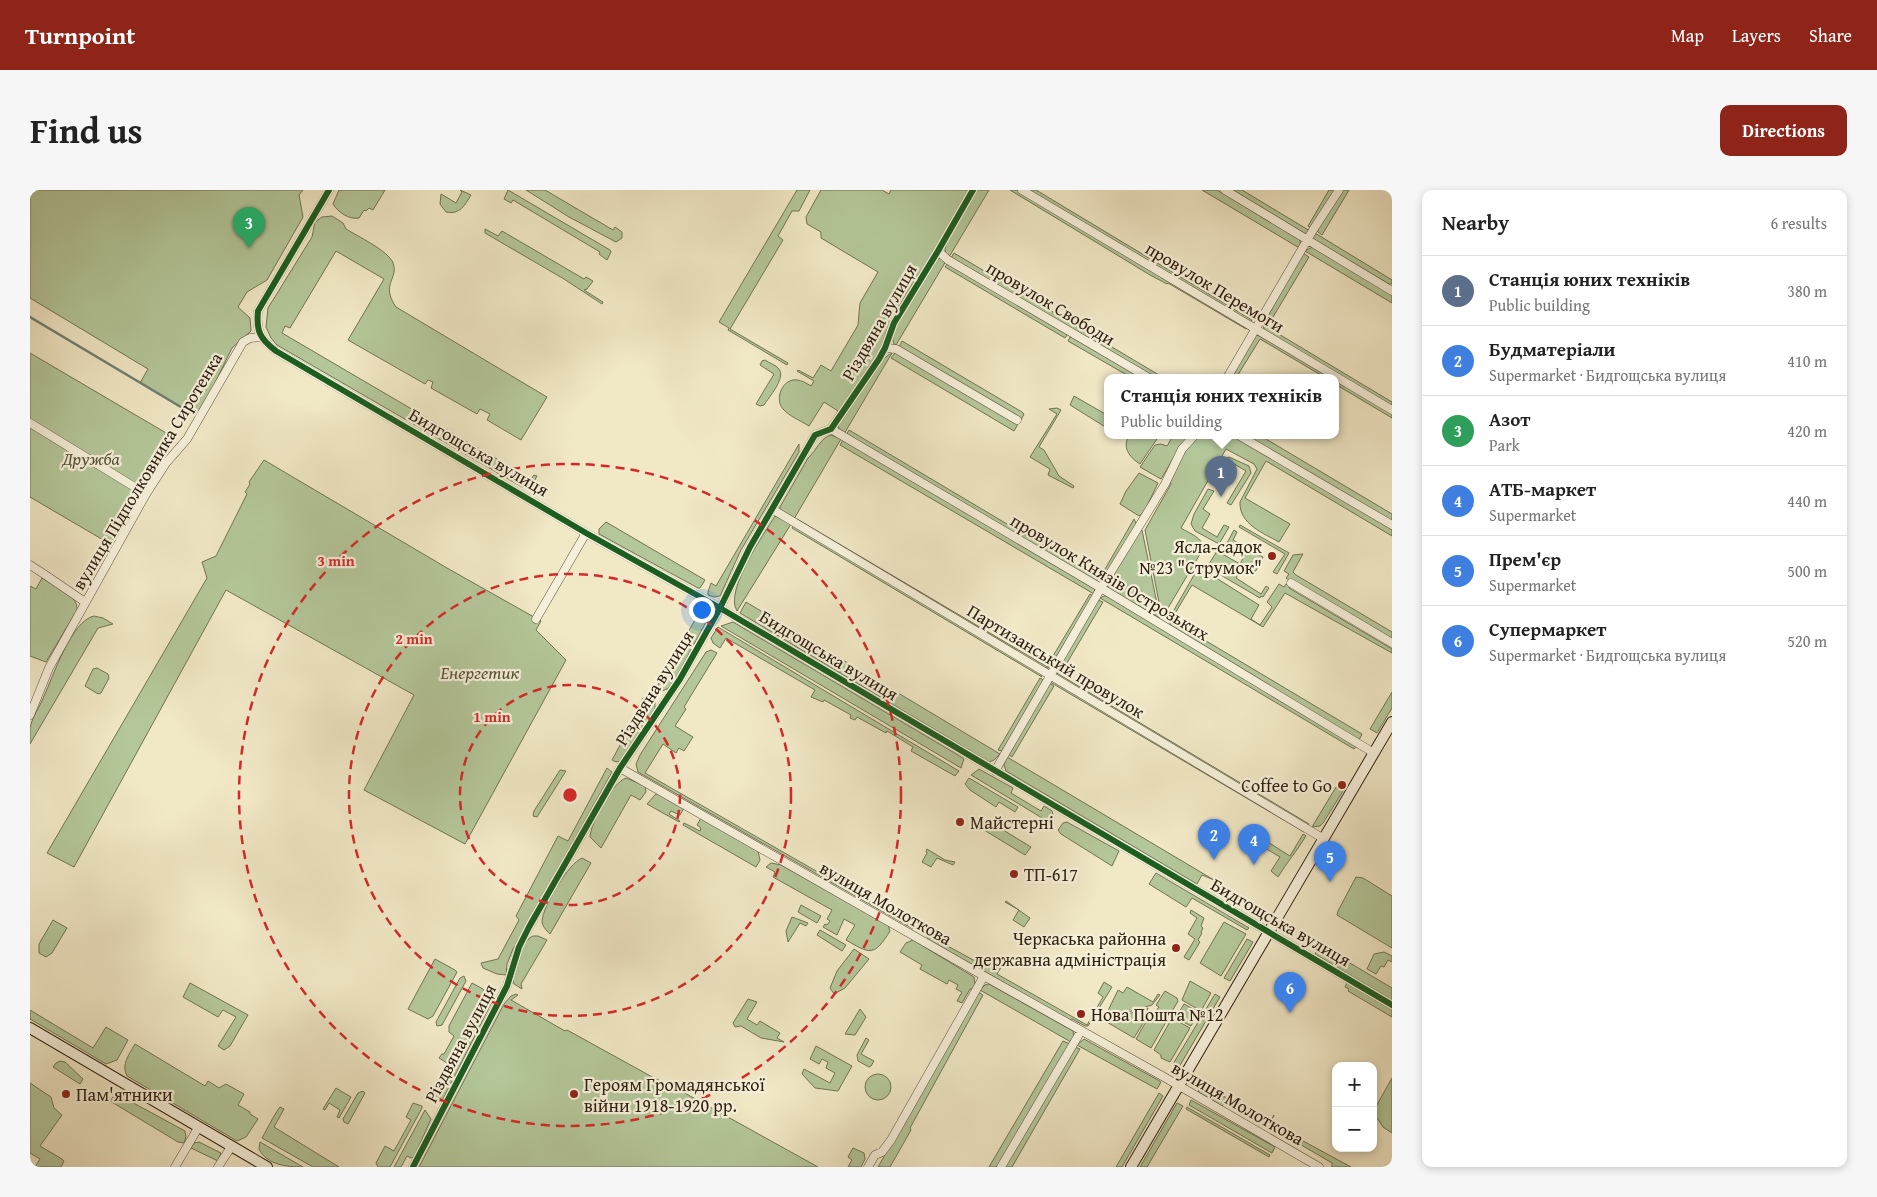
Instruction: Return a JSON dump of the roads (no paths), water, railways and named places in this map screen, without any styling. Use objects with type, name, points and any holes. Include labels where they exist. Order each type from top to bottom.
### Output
[{"type":"main road","points":[[1131,1167],[1392,722]]},
{"type":"main road","points":[[30,1028],[267,1167]]},
{"type":"street","points":[[261,337],[258,327],[258,310],[328,190]]},
{"type":"street","name":"Різдвяна вулиця","points":[[413,1167],[507,986],[518,947],[620,768],[680,680],[720,608],[750,547],[815,436],[831,429],[885,348],[894,323],[973,190]]},
{"type":"street","name":"провулок Перемоги","points":[[1022,190],[1332,374]]},
{"type":"street","points":[[1225,190],[1392,291]]},
{"type":"street","points":[[1229,374],[1339,190]]},
{"type":"street","name":"провулок Свободи","points":[[938,251],[948,260],[1142,374]]},
{"type":"street","name":"вулиця Підполковника Сиротенка","points":[[30,715],[49,668],[84,602],[146,494],[166,463],[186,439],[243,342],[250,338],[261,337]]},
{"type":"street","name":"Бидгощська вулиця","points":[[261,337],[276,351],[586,533],[720,608],[1392,1005]]},
{"type":"street","points":[[885,348],[896,349],[1017,420]]},
{"type":"street","name":"провулок Перемоги","points":[[1339,378],[1392,410]]},
{"type":"street","points":[[30,423],[146,494]]},
{"type":"street","name":"провулок Князів Острозьких","points":[[831,429],[1101,588],[1374,753]]},
{"type":"street","points":[[995,771],[1101,588],[1165,484],[1182,449],[1191,439]]},
{"type":"street","points":[[1245,439],[1392,525]]},
{"type":"street","name":"Партизанський провулок","points":[[772,509],[1324,839]]},
{"type":"street","points":[[536,619],[586,533]]},
{"type":"street","points":[[30,565],[84,602]]},
{"type":"street","points":[[1291,583],[1392,644]]},
{"type":"street","name":"вулиця Молоткова","points":[[620,768],[1319,1167]]},
{"type":"street","points":[[868,1167],[875,1155],[882,1152],[890,1140],[984,976]]},
{"type":"street","points":[[1001,1167],[1081,1031]]},
{"type":"street","points":[[175,1167],[198,1128]]},
{"type":"street","points":[[218,1167],[232,1147]]},
{"type":"waterway","points":[[30,317],[191,413]]},
{"type":"place","name":"Азот","points":[[249,248]]},
{"type":"place","name":"Станція юних техніків","points":[[1221,497]]},
{"type":"place","name":"Ясла-садок №23 \"Струмок\"","points":[[1272,556]]},
{"type":"place","name":"Coffee to Go","points":[[1342,785]]},
{"type":"place","name":"Майстерні","points":[[960,822]]},
{"type":"place","name":"Будматеріали","points":[[1214,860]]},
{"type":"place","name":"АТБ-маркет","points":[[1254,865]]},
{"type":"place","name":"ТП-617","points":[[1014,874]]},
{"type":"place","name":"Прем'єр","points":[[1330,882]]},
{"type":"place","name":"Черкаська районна державна адміністрація","points":[[1176,948]]},
{"type":"place","name":"Супермаркет","points":[[1290,1013]]},
{"type":"place","name":"Нова Пошта №12","points":[[1081,1014]]},
{"type":"place","name":"Пам'ятники","points":[[66,1094]]},
{"type":"place","name":"Героям Громадянської війни 1918-1920 рр.","points":[[574,1094]]},
{"type":"park label","name":"Дружба","points":[[91,458]]},
{"type":"park label","name":"Енергетик","points":[[480,672]]}]
